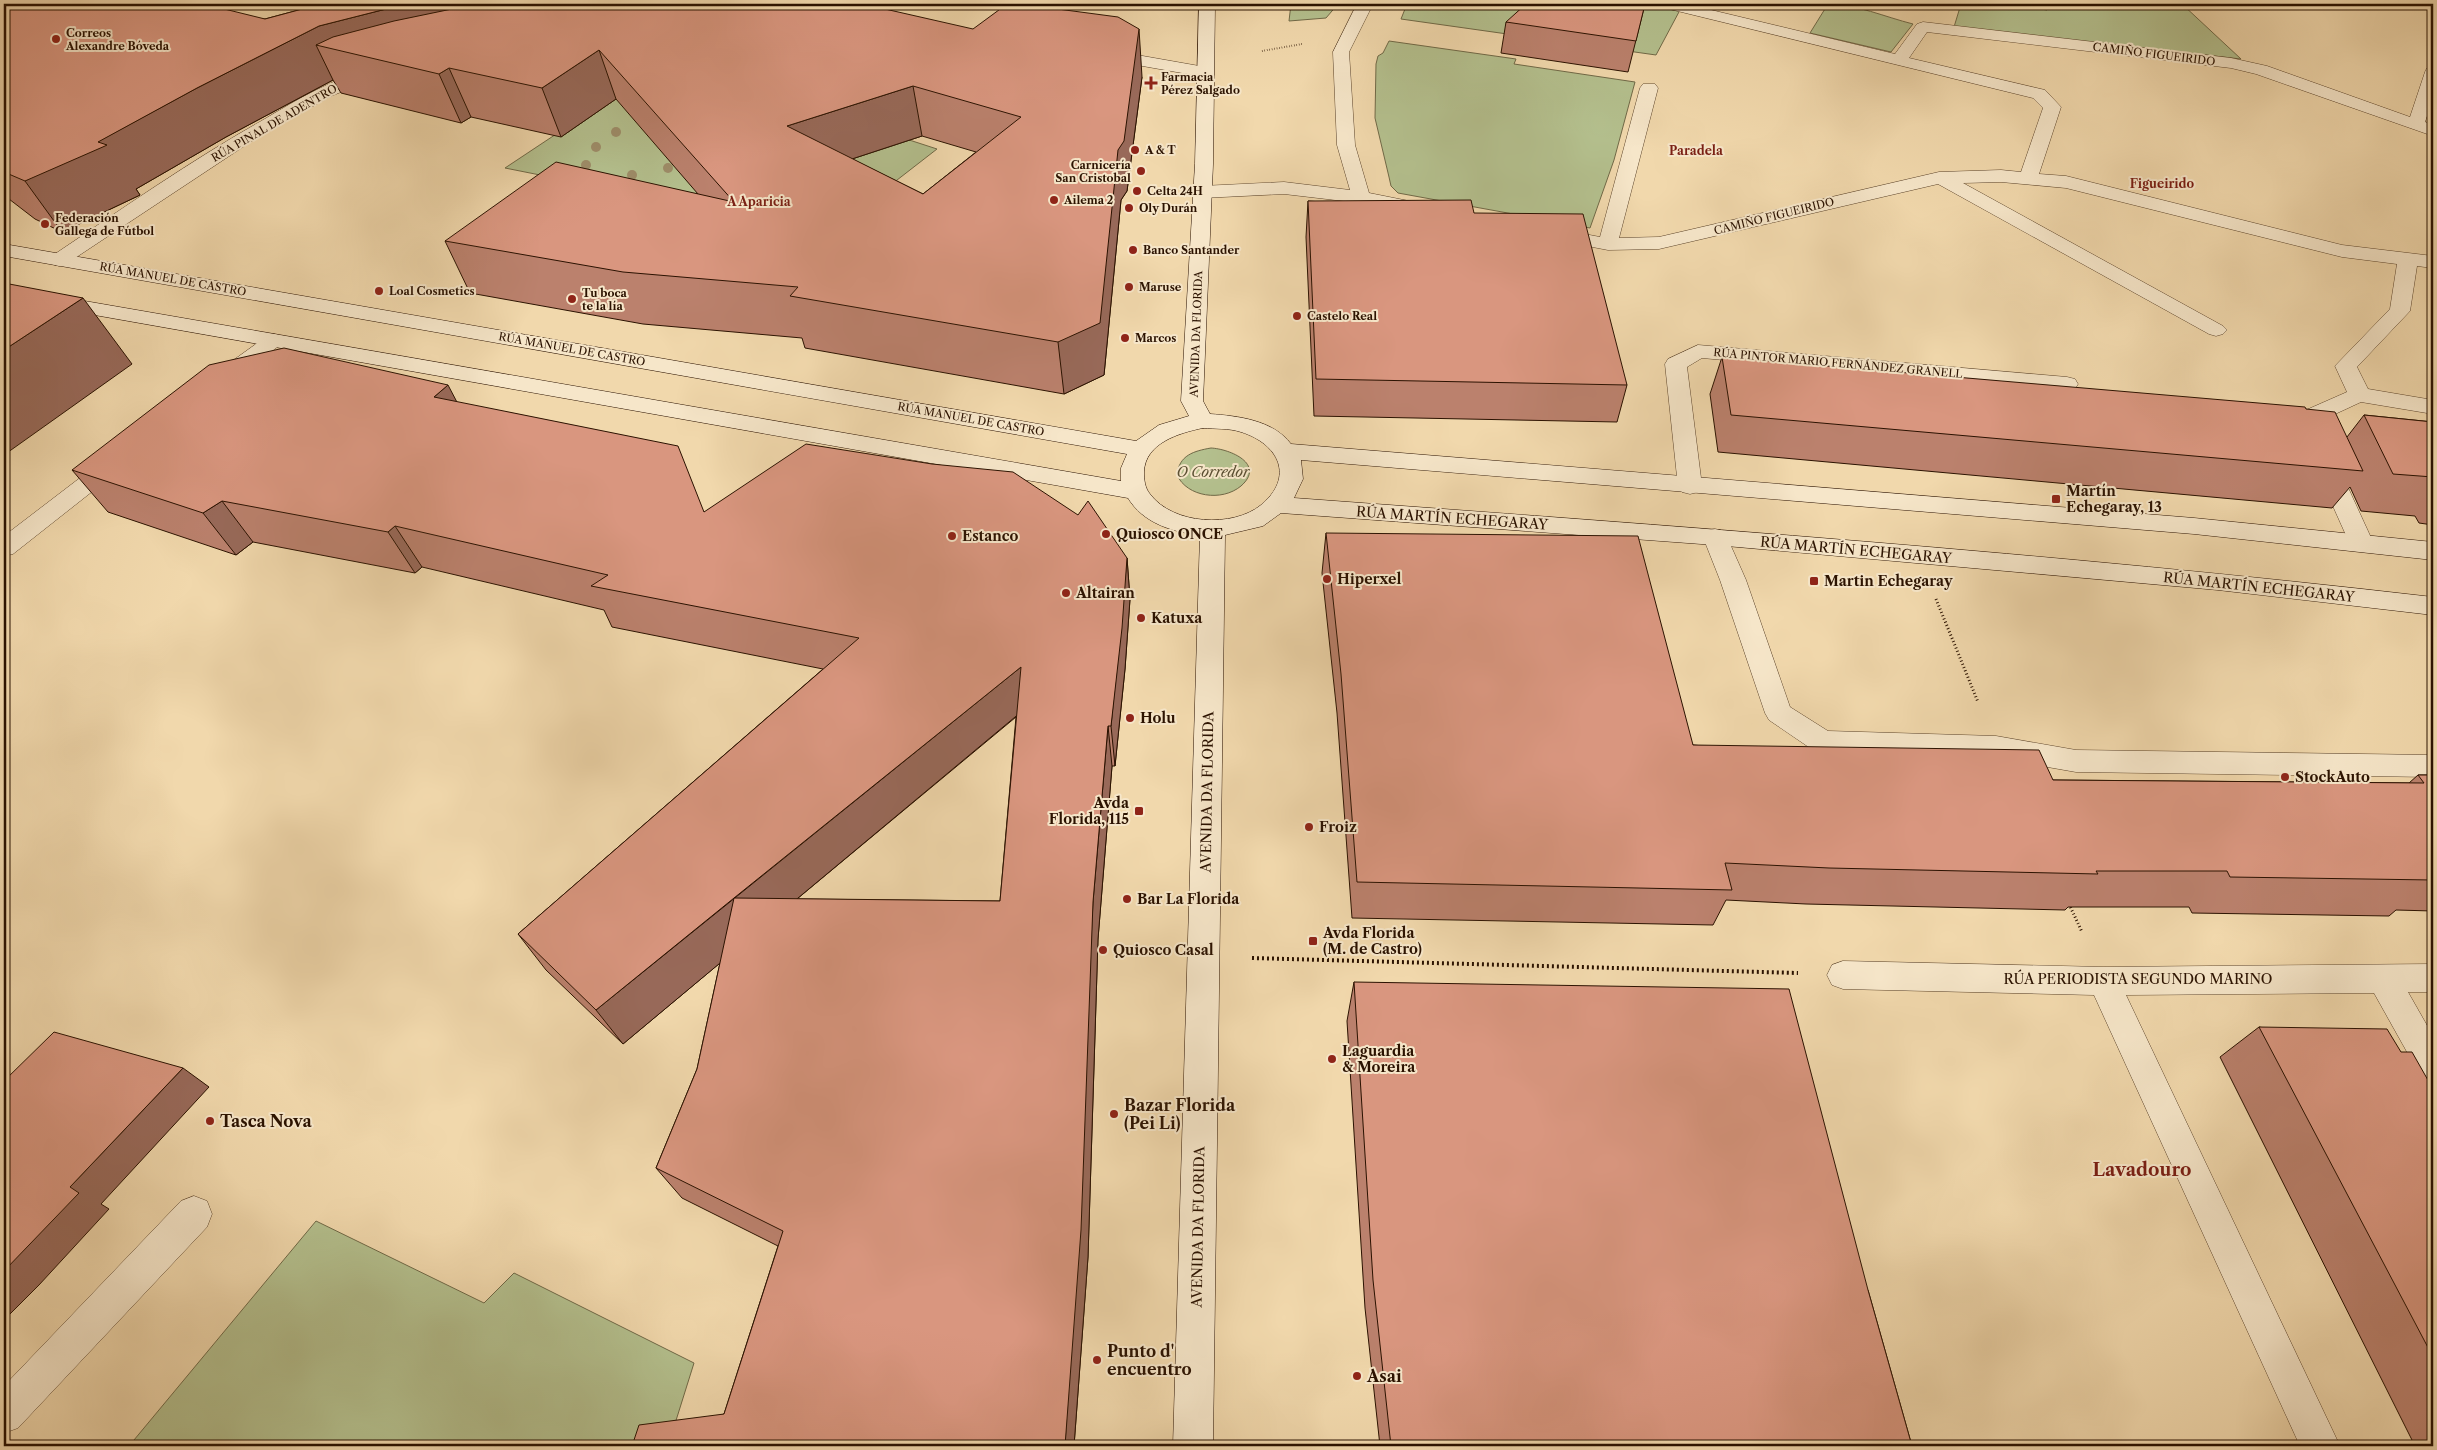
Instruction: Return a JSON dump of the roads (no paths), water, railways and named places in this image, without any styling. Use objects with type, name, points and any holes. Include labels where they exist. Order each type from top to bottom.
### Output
[{"type":"street","name":"AVENIDA DA FLORIDA","points":[[1203,421],[1192,401],[1202,192],[1207,4]]},
{"type":"street","points":[[1361,197],[1346,145],[1341,52],[1365,4]]},
{"type":"street","points":[[1667,4],[2039,94],[2052,107],[2028,178]]},
{"type":"street","name":"CAMIÑO FIGUEIRIDO","points":[[1899,60],[1923,27],[2231,63],[2261,70],[2433,131]]},
{"type":"street","points":[[1085,51],[1205,72]]},
{"type":"street","name":"RÚA PINAL DE ADENTRO","points":[[59,260],[233,143],[350,80],[394,68]]},
{"type":"street","points":[[2416,124],[2433,72]]},
{"type":"street","points":[[1608,244],[1649,88]]},
{"type":"street","name":"CAMIÑO FIGUEIRIDO","points":[[1531,230],[1608,244],[1659,243],[1939,178],[2001,176],[2066,182],[2342,251],[2433,262]]},
{"type":"street","points":[[1939,178],[2216,330]]},
{"type":"street","points":[[1202,192],[1284,188],[1361,197],[1436,211]]},
{"type":"street","name":"RÚA MANUEL DE CASTRO","points":[[4,250],[1141,449]]},
{"type":"street","points":[[2359,395],[2346,366],[2400,311],[2408,258]]},
{"type":"street","points":[[4,293],[1135,491]]},
{"type":"street","points":[[209,390],[274,340]]},
{"type":"street","name":"RÚA PINTOR MARIO FERNÁNDEZ GRANELL","points":[[1690,486],[1676,364],[1698,351],[2067,384]]},
{"type":"street","points":[[2361,542],[2305,419],[2359,395],[2433,407]]},
{"type":"street","points":[[1203,421],[1228,422],[1251,427],[1271,437],[1285,451],[1292,464],[1292,479],[1288,492],[1278,505],[1260,518],[1238,525],[1212,528],[1187,525],[1164,518],[1146,506],[1135,491],[1131,477],[1133,462],[1141,449],[1157,435],[1178,426],[1203,421]]},
{"type":"street","points":[[4,548],[130,451]]},
{"type":"street","points":[[1285,451],[2361,542],[2433,551]]},
{"type":"street","name":"RÚA MARTÍN ECHEGARAY","points":[[1278,505],[1715,537],[2218,581],[2433,606]]},
{"type":"street","name":"AVENIDA DA FLORIDA","points":[[1193,1446],[1214,550],[1212,528]]},
{"type":"street","points":[[1715,537],[1733,580],[1779,713],[1824,742],[1996,747],[2076,761],[2433,766]]},
{"type":"street","name":"RÚA PERIODISTA SEGUNDO MARINO","points":[[1843,975],[2103,981],[2433,978]]},
{"type":"street","points":[[2383,979],[2433,1066]]},
{"type":"street","points":[[2103,981],[2320,1446]]},
{"type":"street","points":[[4,1414],[194,1214]]},
{"type":"place","name":"Correos Alexandre Bóveda","points":[[56,39]]},
{"type":"place","name":"Farmacia Pérez Salgado","points":[[1151,83]]},
{"type":"place","name":"A & T","points":[[1135,150]]},
{"type":"place","name":"Carnicería San Cristobal","points":[[1141,171]]},
{"type":"place","name":"Celta 24H","points":[[1137,191]]},
{"type":"place","name":"Ailema 2","points":[[1054,200]]},
{"type":"place","name":"Oly Durán","points":[[1129,208]]},
{"type":"place","name":"Federación Gallega de Fútbol","points":[[45,224]]},
{"type":"place","name":"Banco Santander","points":[[1133,250]]},
{"type":"place","name":"Maruse","points":[[1129,287]]},
{"type":"place","name":"Loal Cosmetics","points":[[379,291]]},
{"type":"place","name":"Tu boca te la lía","points":[[572,299]]},
{"type":"place","name":"Castelo Real","points":[[1297,316]]},
{"type":"place","name":"Marcos","points":[[1125,338]]},
{"type":"place","name":"Martín Echegaray, 13","points":[[2056,499]]},
{"type":"place","name":"Quiosco ONCE","points":[[1106,534]]},
{"type":"place","name":"Estanco","points":[[952,536]]},
{"type":"place","name":"Hiperxel","points":[[1327,579]]},
{"type":"place","name":"Martin Echegaray","points":[[1814,581]]},
{"type":"place","name":"Altairan","points":[[1066,593]]},
{"type":"place","name":"Katuxa","points":[[1141,618]]},
{"type":"place","name":"Holu","points":[[1130,718]]},
{"type":"place","name":"StockAuto","points":[[2285,777]]},
{"type":"place","name":"Avda Florida, 115","points":[[1139,811]]},
{"type":"place","name":"Froiz","points":[[1309,827]]},
{"type":"place","name":"Bar La Florida","points":[[1127,899]]},
{"type":"place","name":"Avda Florida (M. de Castro)","points":[[1313,941]]},
{"type":"place","name":"Quiosco Casal","points":[[1103,950]]},
{"type":"place","name":"Laguardia & Moreira","points":[[1332,1059]]},
{"type":"place","name":"Bazar Florida (Pei Li)","points":[[1114,1114]]},
{"type":"place","name":"Tasca Nova","points":[[210,1121]]},
{"type":"place","name":"Punto d' encuentro","points":[[1097,1360]]},
{"type":"place","name":"Asai","points":[[1357,1376]]},
{"type":"district","name":"Paradela","points":[[1696,150]]},
{"type":"district","name":"Figueirido","points":[[2162,183]]},
{"type":"district","name":"A Aparicia","points":[[759,201]]},
{"type":"district","name":"Lavadouro","points":[[2142,1170]]},
{"type":"park label","name":"O Corredor","points":[[1213,472]]}]
